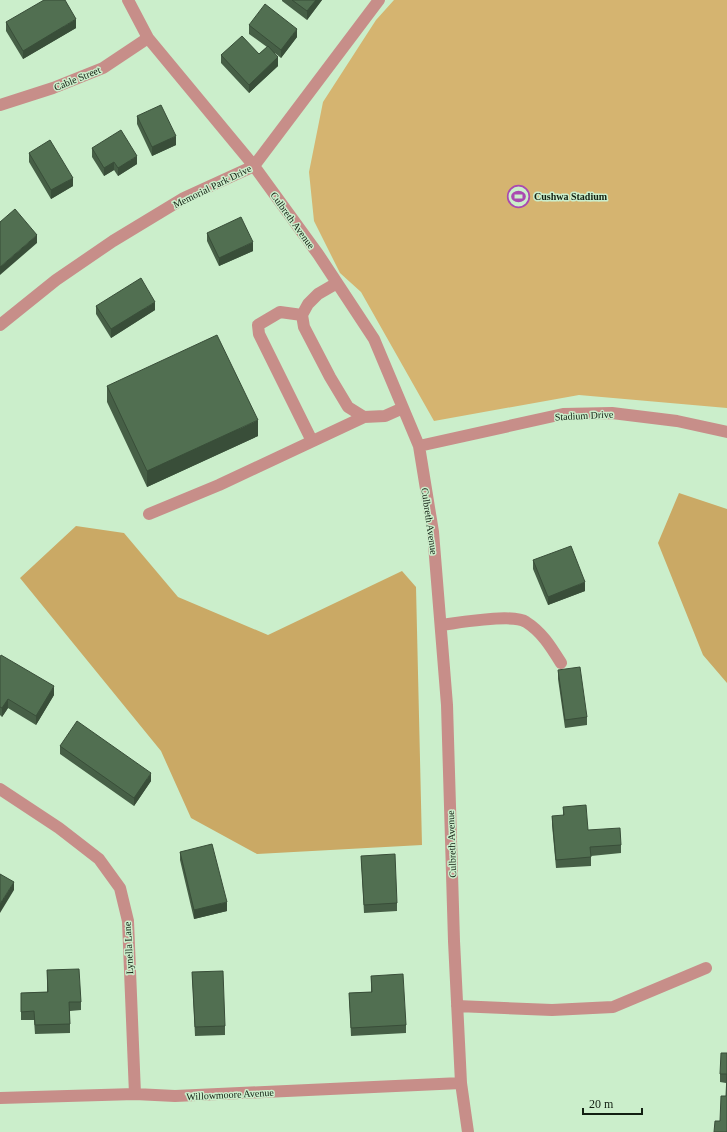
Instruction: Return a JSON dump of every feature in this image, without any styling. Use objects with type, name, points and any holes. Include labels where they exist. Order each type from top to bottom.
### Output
[{"type":"street","name":"Culbreth Avenue","points":[[128,0],[148,38],[254,166],[337,283],[374,339],[419,446],[434,532],[447,705],[457,1006],[461,1083],[468,1132]]},
{"type":"street","name":"Memorial Park Drive","points":[[0,325],[56,280],[113,241],[184,198],[254,166],[379,0]]},
{"type":"street","name":"Cable Street","points":[[0,105],[53,88],[103,68],[148,38]]},
{"type":"street","points":[[337,283],[318,294],[308,304],[302,315],[304,327],[340,395],[348,407],[364,417]]},
{"type":"street","points":[[302,315],[280,312],[258,325],[258,330],[312,441]]},
{"type":"street","points":[[149,514],[219,484],[364,417],[385,416],[403,408]]},
{"type":"street","name":"Stadium Drive","points":[[419,446],[563,414],[612,412],[677,421],[727,432]]},
{"type":"street","points":[[441,625],[506,618],[525,620],[546,638],[561,663]]},
{"type":"street","name":"Lynella Lane","points":[[0,789],[59,828],[99,859],[120,888],[128,922],[135,1094]]},
{"type":"street","points":[[457,1006],[552,1010],[613,1007],[706,968]]},
{"type":"street","name":"Willowmoore Avenue","points":[[0,1098],[135,1094],[175,1096],[461,1083]]},
{"type":"shaded area","name":"Cushwa Stadium","points":[[394,0],[727,0],[727,408],[579,395],[434,421],[361,292],[340,273],[314,221],[309,172],[323,102],[376,20]]},
{"type":"shaded area","points":[[679,493],[727,509],[727,683],[703,655],[658,543]]},
{"type":"shaded area","points":[[76,526],[124,533],[178,597],[268,635],[402,571],[416,587],[422,845],[257,854],[191,818],[161,751],[20,578]]},
{"type":"building","points":[[44,0],[65,0],[76,19],[23,51],[6,22]]},
{"type":"building","points":[[292,0],[316,0],[307,11]]},
{"type":"building","points":[[265,4],[297,29],[281,50],[249,25]]},
{"type":"building","points":[[242,36],[259,54],[268,46],[278,57],[249,85],[221,55]]},
{"type":"building","points":[[161,105],[176,136],[152,147],[137,116]]},
{"type":"building","points":[[121,130],[137,156],[118,168],[114,162],[104,168],[92,148]]},
{"type":"building","points":[[50,140],[73,178],[51,190],[29,153]]},
{"type":"building","points":[[15,209],[37,235],[0,267],[0,222]]},
{"type":"building","points":[[241,217],[253,242],[219,258],[207,233]]},
{"type":"building","points":[[141,278],[155,302],[111,329],[96,306]]},
{"type":"building","points":[[217,335],[258,420],[147,471],[107,386]]},
{"type":"building","points":[[571,546],[585,582],[548,597],[533,560]]},
{"type":"building","points":[[1,655],[54,686],[36,716],[8,699],[2,708],[0,707]]},
{"type":"building","points":[[580,667],[587,717],[565,720],[558,670]]},
{"type":"building","points":[[77,721],[151,773],[134,798],[60,746]]},
{"type":"building","points":[[586,805],[588,830],[620,828],[621,845],[590,847],[591,857],[556,860],[552,816],[564,815],[563,807]]},
{"type":"building","points":[[212,844],[227,902],[194,910],[180,852]]},
{"type":"building","points":[[395,854],[397,903],[364,905],[361,856]]},
{"type":"building","points":[[0,874],[14,882],[0,904]]},
{"type":"building","points":[[79,969],[81,1002],[69,1002],[70,1024],[35,1025],[34,1011],[21,1012],[21,993],[48,992],[47,970]]},
{"type":"building","points":[[223,971],[225,1026],[195,1027],[192,972]]},
{"type":"building","points":[[403,974],[406,1025],[351,1028],[349,993],[372,992],[371,976]]},
{"type":"building","points":[[721,1053],[727,1053],[727,1074],[720,1074]]},
{"type":"building","points":[[727,1074],[727,1132],[714,1132],[715,1121],[720,1121],[721,1096],[726,1096]]},
{"type":"place","name":"Cushwa Stadium","points":[[519,196]]}]
